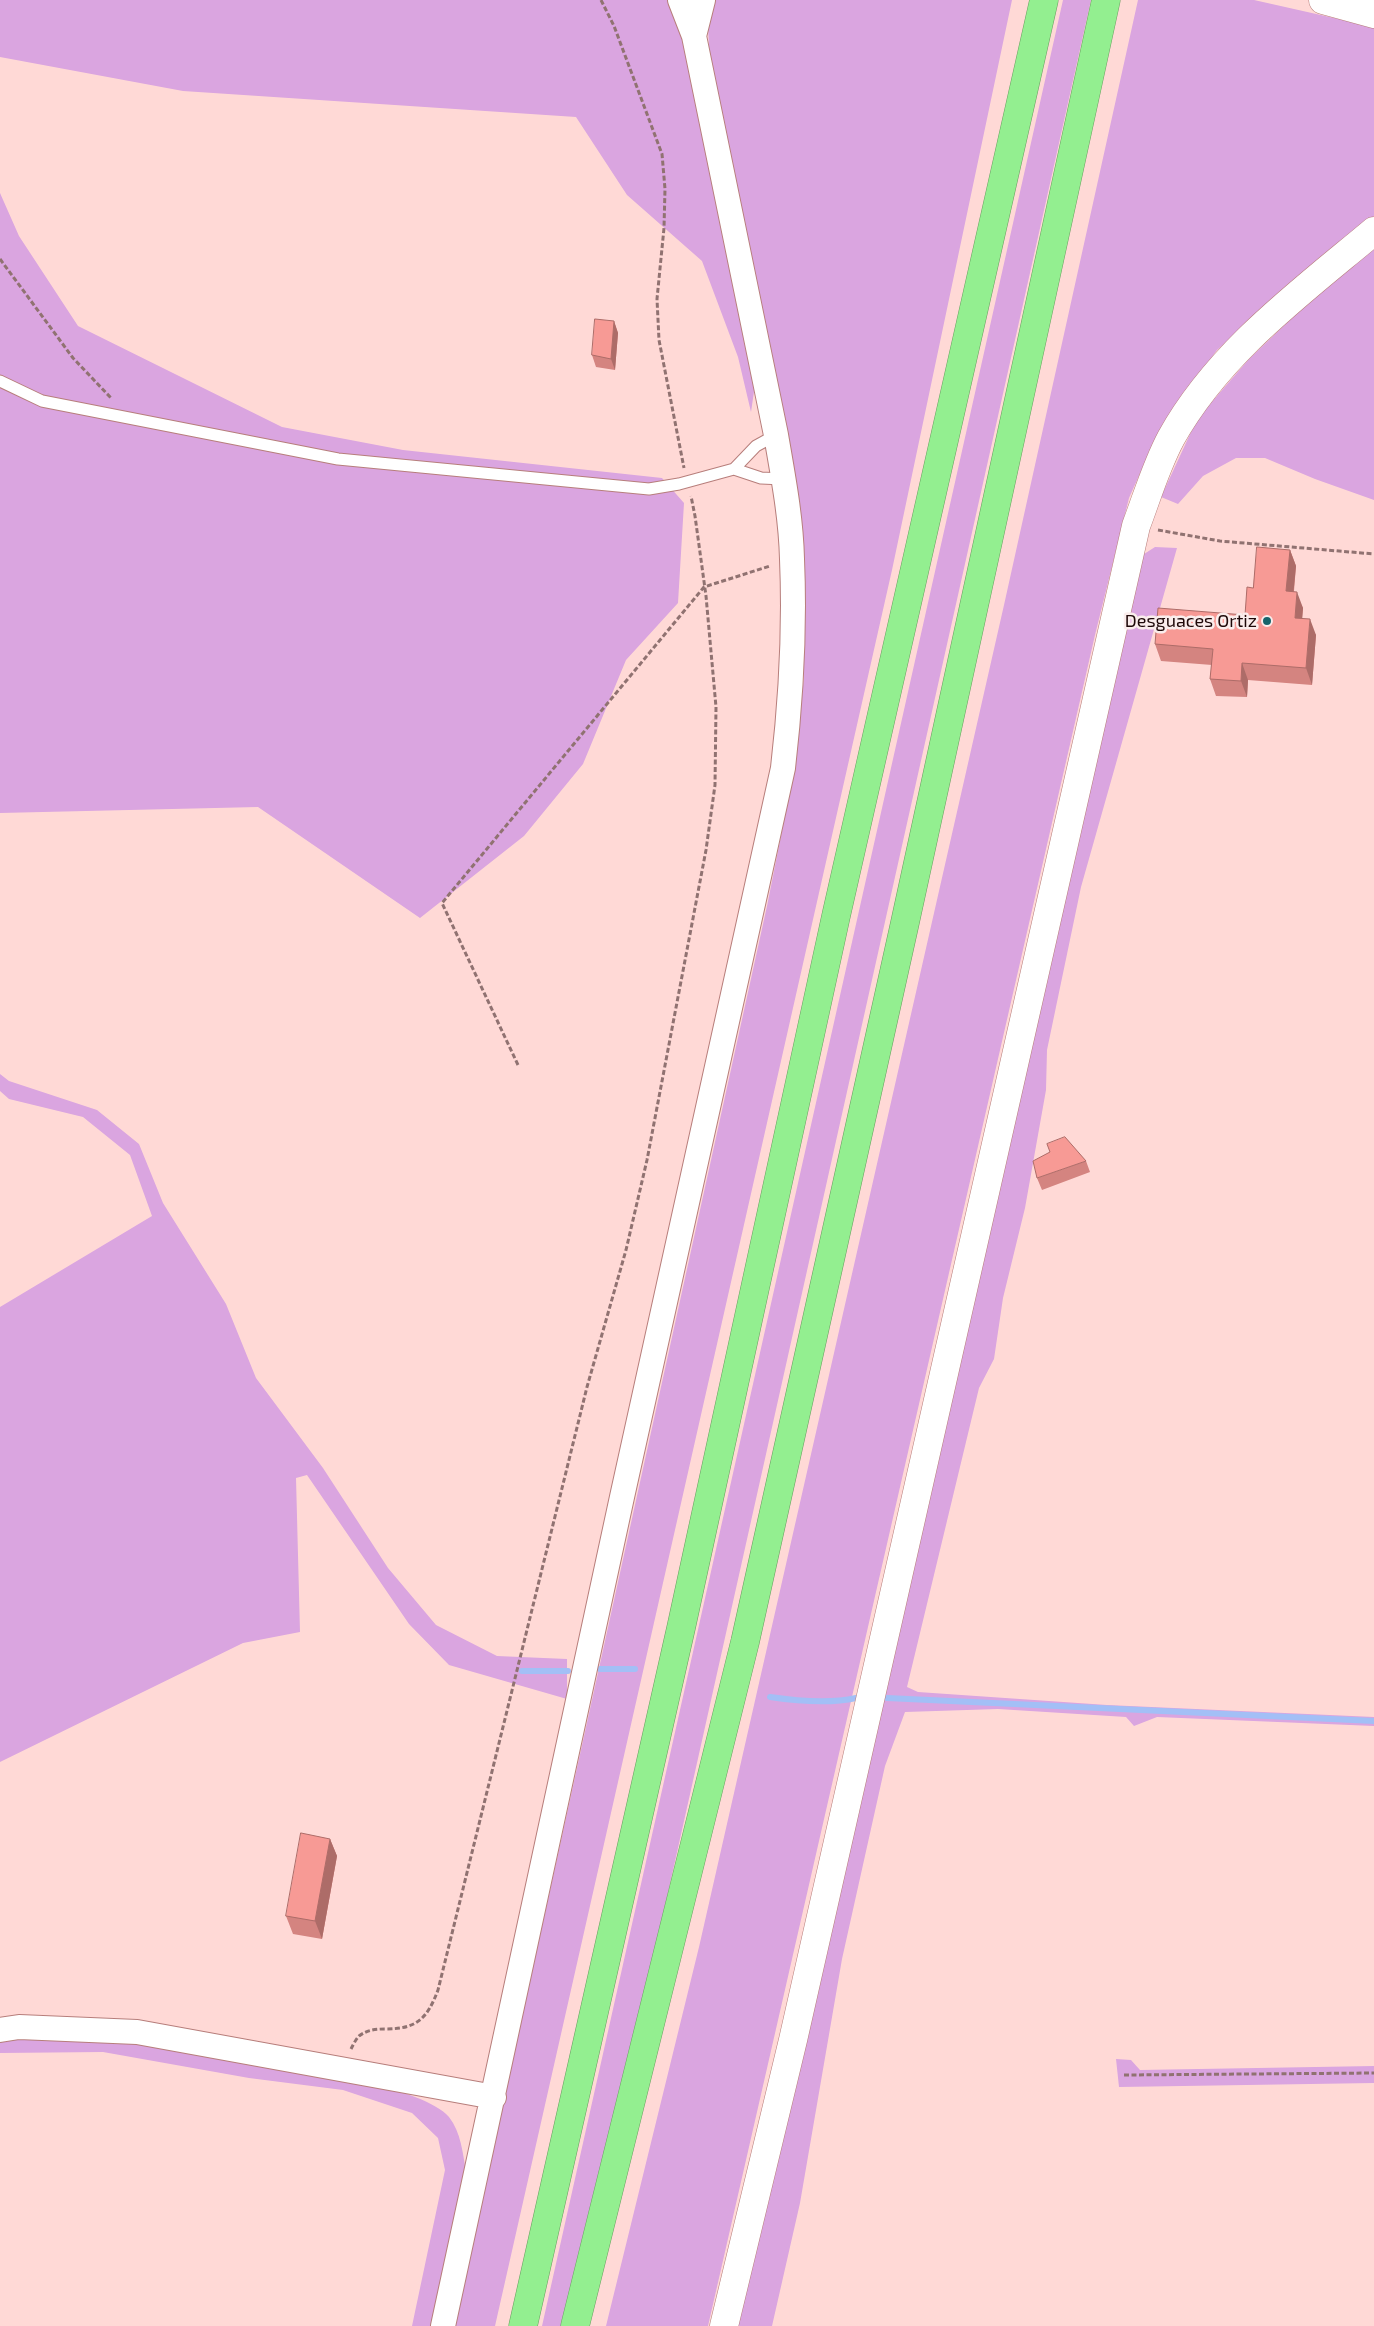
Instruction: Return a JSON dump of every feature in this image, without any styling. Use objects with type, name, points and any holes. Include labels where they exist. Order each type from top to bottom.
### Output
[{"type":"highway","points":[[1013,138],[1031,0]]},
{"type":"highway","points":[[524,2326],[681,1628],[838,906],[1044,0]]},
{"type":"highway","points":[[575,2326],[745,1642],[1106,0]]},
{"type":"street","points":[[443,2326],[620,1507],[783,768],[792,695],[792,559],[784,479],[694,36],[680,0]]},
{"type":"street","points":[[694,36],[703,0]]},
{"type":"street","points":[[1323,0],[1366,8]]},
{"type":"street","points":[[724,2326],[794,2040],[1136,526],[1153,478],[1172,438],[1210,380],[1257,330],[1374,231]]},
{"type":"street","points":[[0,2030],[19,2027],[137,2032],[494,2097]]},
{"type":"lane","points":[[0,381],[42,401],[338,459],[649,489],[687,482],[734,469],[756,446],[776,435]]},
{"type":"lane","points":[[734,469],[762,478],[784,479]]},
{"type":"path","points":[[343,2071],[350,2050],[358,2036],[372,2029],[400,2029],[419,2022],[428,2013],[438,1990],[587,1387],[626,1250],[648,1151],[706,850],[715,785],[716,707],[704,587],[695,516],[659,340],[657,299],[664,228],[665,189],[662,154],[614,26],[601,0]]},
{"type":"path","points":[[0,259],[73,358],[130,418]]},
{"type":"path","points":[[1136,526],[1220,541],[1374,554]]},
{"type":"path","points":[[518,1065],[442,903],[704,587],[792,559]]},
{"type":"path","points":[[1124,2075],[1374,2073]]},
{"type":"shaded area","points":[[0,0],[674,0],[688,46],[701,131],[755,385],[751,412],[738,357],[702,261],[627,195],[576,117],[183,91],[0,57]]},
{"type":"shaded area","points":[[715,0],[1012,0],[892,570],[495,2326],[454,2326],[767,906],[791,786],[804,678],[803,575],[710,68],[708,27]]},
{"type":"shaded area","points":[[1063,0],[1091,0],[663,1915],[564,2326],[542,2326]]},
{"type":"shaded area","points":[[1138,0],[1254,0],[1374,27],[1374,216],[1217,350],[1159,431],[1129,498],[1095,635],[708,2326],[606,2326],[699,1947],[1004,605]]},
{"type":"shaded area","points":[[0,193],[19,236],[78,326],[282,427],[403,450],[662,478],[684,503],[678,603],[626,660],[583,764],[524,836],[420,918],[258,807],[0,813]]},
{"type":"shaded area","points":[[1374,246],[1374,500],[1315,479],[1265,458],[1236,458],[1203,476],[1178,504],[1161,497],[1197,419],[1249,359],[1334,278]]},
{"type":"shaded area","points":[[1155,547],[1177,548],[1081,887],[1047,1050],[1046,1090],[1025,1208],[1003,1298],[994,1359],[979,1388],[907,1687],[918,1692],[1107,1705],[1374,1717],[1374,1726],[1157,1717],[1134,1726],[1126,1717],[998,1709],[905,1712],[885,1766],[842,1959],[800,2203],[772,2326],[738,2326],[1141,556]]},
{"type":"shaded area","points":[[0,1074],[9,1081],[97,1110],[139,1144],[163,1203],[226,1304],[256,1378],[323,1468],[388,1568],[436,1625],[497,1656],[567,1659],[567,1699],[449,1665],[409,1624],[307,1475],[296,1478],[300,1632],[243,1643],[0,1762],[0,1307],[152,1216],[130,1155],[83,1117],[9,1099],[0,1091]]},
{"type":"shaded area","points":[[0,2040],[123,2042],[378,2085],[416,2097],[435,2106],[449,2117],[456,2129],[461,2143],[466,2172],[432,2326],[412,2326],[445,2170],[438,2138],[412,2113],[343,2090],[249,2078],[103,2052],[0,2053]]},
{"type":"shaded area","points":[[1116,2059],[1131,2060],[1140,2070],[1374,2066],[1374,2083],[1119,2087]]},
{"type":"building","points":[[595,319],[614,321],[611,359],[592,355]]},
{"type":"building","points":[[1257,547],[1290,550],[1286,591],[1297,592],[1295,618],[1310,619],[1306,668],[1242,663],[1241,681],[1210,679],[1213,649],[1155,644],[1158,608],[1245,615],[1247,587],[1253,588]]},
{"type":"building","points":[[1065,1137],[1086,1161],[1037,1178],[1033,1161],[1050,1152],[1047,1144]]},
{"type":"building","points":[[301,1833],[330,1839],[315,1921],[286,1916]]},
{"type":"waterway","points":[[600,1669],[635,1669]]},
{"type":"waterway","points":[[522,1671],[568,1671]]},
{"type":"waterway","points":[[770,1697],[813,1701],[835,1701],[856,1698]]},
{"type":"waterway","points":[[887,1698],[1374,1721]]},
{"type":"place","name":"Desguaces Ortiz","points":[[1267,621]]}]
